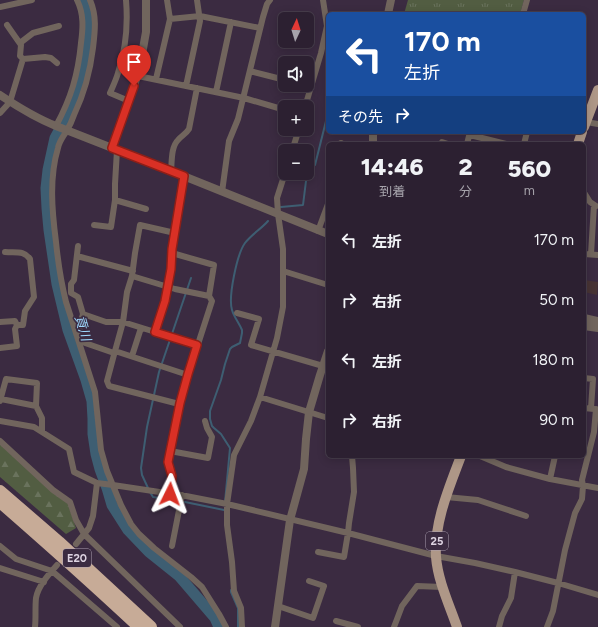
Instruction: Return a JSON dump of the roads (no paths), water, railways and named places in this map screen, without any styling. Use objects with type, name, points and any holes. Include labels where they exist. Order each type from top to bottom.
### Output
[{"type":"highway","name":"E20","points":[[0,491],[59,542],[151,627]]},
{"type":"highway","name":"E20","points":[[0,502],[76,568],[139,627]]},
{"type":"main road","points":[[586,121],[598,90]]},
{"type":"main road","name":"25","points":[[457,627],[442,587],[436,556],[439,520],[460,458]]},
{"type":"street","points":[[0,7],[32,0]]},
{"type":"street","points":[[56,126],[65,110],[78,69],[83,26],[82,15],[77,0]]},
{"type":"street","points":[[90,0],[95,17],[95,31],[88,77],[84,92],[58,147],[53,174],[53,223],[59,274],[66,302],[95,392],[101,450],[107,471],[122,505],[131,524],[139,534],[202,587],[226,627]]},
{"type":"street","points":[[126,0],[127,20],[124,46],[118,72],[110,93],[129,101]]},
{"type":"street","points":[[94,226],[111,227],[115,200],[114,149],[138,76],[146,32],[146,0]]},
{"type":"street","points":[[156,79],[170,18],[167,0]]},
{"type":"street","points":[[186,86],[200,21],[197,0]]},
{"type":"street","points":[[222,192],[226,153],[229,141],[238,119],[260,28],[267,4],[270,0]]},
{"type":"street","points":[[323,0],[326,20]]},
{"type":"street","points":[[388,12],[391,0]]},
{"type":"street","points":[[524,12],[527,0]]},
{"type":"street","points":[[170,18],[200,16],[260,28]]},
{"type":"street","points":[[216,92],[231,22]]},
{"type":"street","points":[[0,113],[10,102],[23,59],[20,56],[21,45],[7,25]]},
{"type":"street","points":[[20,43],[33,34],[59,26]]},
{"type":"street","points":[[314,78],[326,30]]},
{"type":"street","points":[[23,59],[45,57],[51,58],[57,63]]},
{"type":"street","points":[[250,71],[278,78]]},
{"type":"street","points":[[138,76],[244,98],[278,108]]},
{"type":"street","points":[[171,171],[174,145],[178,139],[187,133],[189,129],[197,88]]},
{"type":"street","points":[[0,95],[19,108],[56,126],[326,233]]},
{"type":"street","points":[[586,124],[598,124]]},
{"type":"street","points":[[473,134],[496,142]]},
{"type":"street","points":[[155,332],[168,287],[174,233],[184,176]]},
{"type":"street","points":[[242,627],[241,608],[234,591],[232,562],[224,504],[234,455],[251,421],[260,397],[277,338],[283,306],[283,249],[277,198],[283,180]]},
{"type":"street","points":[[586,196],[590,202],[596,206],[587,254],[598,255]]},
{"type":"street","points":[[115,200],[146,209]]},
{"type":"street","points":[[318,231],[326,209]]},
{"type":"street","points":[[174,233],[140,225],[132,273],[127,292],[124,322],[114,352],[107,381],[109,386],[179,404]]},
{"type":"street","points":[[78,246],[74,280],[71,284],[71,293],[78,297],[83,314],[79,328],[85,343],[188,374]]},
{"type":"street","points":[[0,322],[15,321],[17,325],[23,325],[25,311],[34,297],[30,259],[27,254],[5,252]]},
{"type":"street","points":[[170,494],[172,476],[168,462],[179,404],[212,300],[209,296],[214,265],[172,253]]},
{"type":"street","points":[[77,256],[132,273],[168,287],[209,296]]},
{"type":"street","points":[[284,271],[326,284]]},
{"type":"street","points":[[237,313],[259,319],[251,345],[323,366]]},
{"type":"street","points":[[83,314],[106,322],[124,322],[197,345]]},
{"type":"street","points":[[586,318],[598,321]]},
{"type":"street","points":[[0,348],[17,346],[15,329],[17,325]]},
{"type":"street","points":[[586,326],[598,328]]},
{"type":"street","points":[[132,356],[141,328]]},
{"type":"street","points":[[276,627],[290,520],[304,468],[309,412],[326,357]]},
{"type":"street","points":[[547,627],[553,611],[567,542],[575,513],[582,499],[582,480],[594,432],[592,408],[593,379],[586,378]]},
{"type":"street","points":[[36,406],[0,400],[6,379],[37,383],[36,406],[42,418],[42,431]]},
{"type":"street","points":[[260,397],[326,417]]},
{"type":"street","points":[[170,452],[208,458],[212,436],[207,428],[205,420]]},
{"type":"street","points":[[0,421],[34,427],[42,431],[69,449],[74,472],[97,483],[182,495],[224,504],[348,533],[436,556],[515,572],[598,595]]},
{"type":"street","points":[[0,442],[53,490],[70,502],[76,520],[85,535],[180,627]]},
{"type":"street","points":[[318,552],[344,557],[348,523],[354,492],[352,458]]},
{"type":"street","points":[[485,458],[506,467],[550,479],[598,488]]},
{"type":"street","points":[[550,479],[554,458]]},
{"type":"street","points":[[76,544],[85,535],[94,516],[97,483]]},
{"type":"street","points":[[172,546],[182,495]]},
{"type":"street","points":[[446,497],[478,500],[526,516]]},
{"type":"street","points":[[0,546],[16,559],[52,571],[117,627]]},
{"type":"street","points":[[35,627],[36,597],[44,582],[57,565]]},
{"type":"street","points":[[0,568],[44,582]]},
{"type":"street","points":[[499,627],[502,616],[511,598],[515,572]]},
{"type":"street","points":[[278,606],[313,618],[324,586],[308,581]]},
{"type":"street","points":[[394,627],[402,606],[417,586],[442,587]]},
{"type":"street","points":[[336,622],[358,627]]},
{"type":"waterway","name":"貢川","points":[[82,0],[87,16],[89,31],[83,76],[77,97],[55,138],[48,170],[46,188],[49,230],[57,284],[68,330],[92,401],[93,434],[96,454],[112,505],[128,530],[149,552],[179,576],[215,618],[219,627]]},
{"type":"waterway","points":[[314,166],[326,121]]},
{"type":"waterway","points":[[281,207],[303,205],[306,180]]},
{"type":"waterway","points":[[225,502],[230,448],[221,434],[212,426],[210,411],[230,349],[240,343],[242,333],[242,330],[233,313],[231,304],[232,286],[239,256],[245,243],[268,221]]},
{"type":"waterway","points":[[148,488],[142,475],[141,468],[147,427],[159,372],[191,278]]},
{"type":"waterway","points":[[150,492],[153,497],[176,501]]},
{"type":"waterway","points":[[185,502],[224,510]]},
{"type":"waterway","points":[[231,590],[238,608],[238,627]]}]
